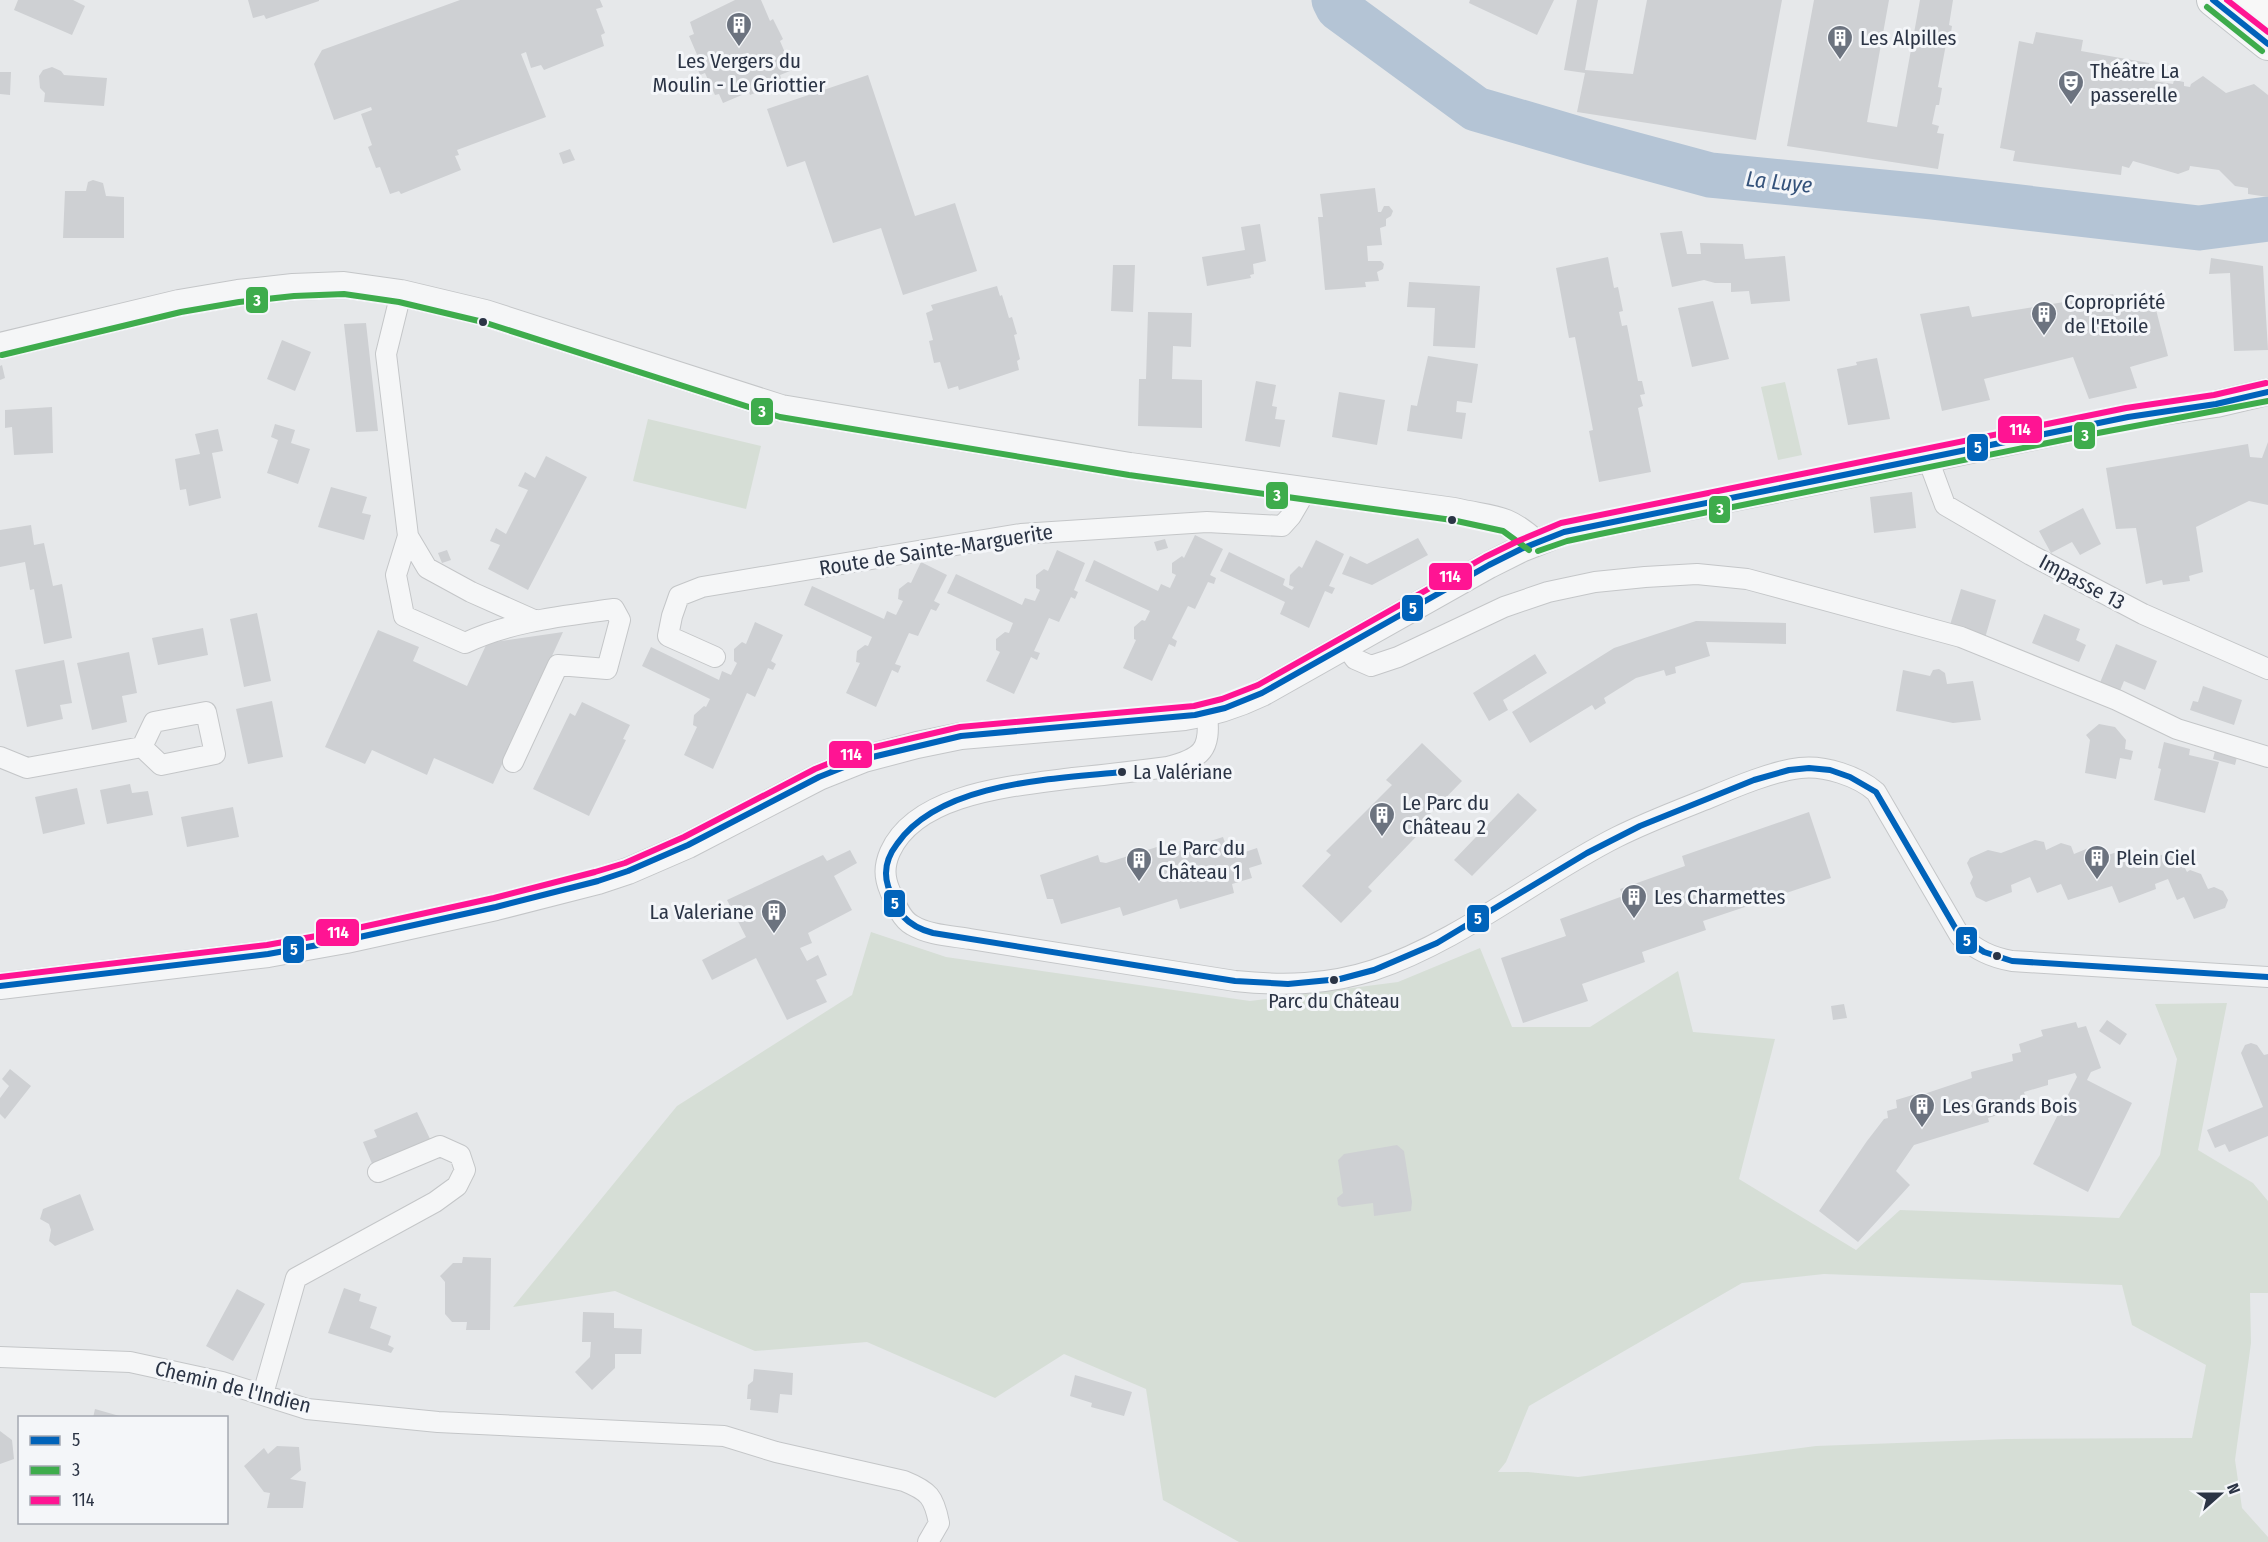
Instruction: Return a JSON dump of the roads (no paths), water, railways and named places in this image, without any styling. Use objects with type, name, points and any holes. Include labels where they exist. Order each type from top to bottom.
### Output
[{"type":"main road","points":[[2213,0],[2268,44]]},
{"type":"main road","points":[[2254,0],[2268,11]]},
{"type":"street","points":[[0,346],[129,314],[238,293],[292,287],[344,285],[401,293],[485,313],[781,408],[1130,466],[1419,506],[1503,520],[1519,528],[1535,543]]},
{"type":"street","points":[[401,293],[387,354],[408,536],[396,575],[404,616],[465,643],[536,621],[614,609],[620,620],[607,669],[558,665],[513,762]]},
{"type":"street","points":[[0,986],[268,954],[462,915],[598,881],[628,871],[688,845],[819,777],[864,759],[961,736],[1208,714],[1237,705],[1489,565],[1564,532],[2128,417],[2216,404],[2268,392]]},
{"type":"street","name":"Impasse 13","points":[[1928,459],[1945,505],[2031,555],[2143,614],[2268,669]]},
{"type":"street","name":"Route de Sainte-Marguerite","points":[[715,657],[668,636],[679,596],[702,587],[1021,534],[1207,522],[1282,526],[1291,516],[1305,492]]},
{"type":"street","points":[[408,536],[427,568],[471,592],[536,621]]},
{"type":"street","points":[[1345,645],[1355,659],[1371,666],[1398,657],[1504,607],[1548,591],[1595,582],[1646,577],[1698,574],[1747,579],[1961,637],[2117,700],[2177,729],[2268,758]]},
{"type":"street","points":[[1208,714],[1209,726],[1205,746],[1195,758],[1185,762],[1022,785],[979,794],[931,811],[910,825],[895,842],[884,866],[887,886],[897,908],[911,925],[948,936],[1235,981],[1277,985],[1334,980],[1374,970],[1422,951],[1617,837],[1744,784],[1801,767],[1837,771],[1866,784],[1876,792],[1960,936],[1980,952],[2012,961],[2268,977]]},
{"type":"street","points":[[0,757],[27,768],[142,747]]},
{"type":"street","points":[[263,1394],[296,1278],[435,1202],[458,1186],[465,1170],[459,1155],[440,1146],[378,1172]]},
{"type":"street","name":"Chemin de l'Indien","points":[[0,1357],[130,1362],[222,1382],[307,1409],[438,1422],[724,1436],[777,1452],[904,1481],[923,1489],[936,1506],[939,1523],[928,1542]]},
{"type":"waterway","name":"La Luye","points":[[1334,0],[1338,8],[1476,109],[1710,175],[1933,197],[2199,228],[2268,219]]},
{"type":"place","name":"Les Vergers du Moulin - Le Griottier","points":[[739,48]]},
{"type":"place","name":"Les Alpilles","points":[[1840,61]]},
{"type":"place","name":"Théâtre La passerelle","points":[[2071,106]]},
{"type":"place","name":"Copropriété de l'Etoile","points":[[2044,337]]},
{"type":"place","name":"La Valériane","points":[[1122,772]]},
{"type":"place","name":"Le Parc du Château 2","points":[[1382,838]]},
{"type":"place","name":"Plein Ciel","points":[[2097,881]]},
{"type":"place","name":"Le Parc du Château 1","points":[[1139,883]]},
{"type":"place","name":"Les Charmettes","points":[[1634,920]]},
{"type":"place","name":"La Valeriane","points":[[774,935]]},
{"type":"place","name":"Parc du Château","points":[[1334,980]]},
{"type":"place","name":"Les Grands Bois","points":[[1922,1129]]}]
